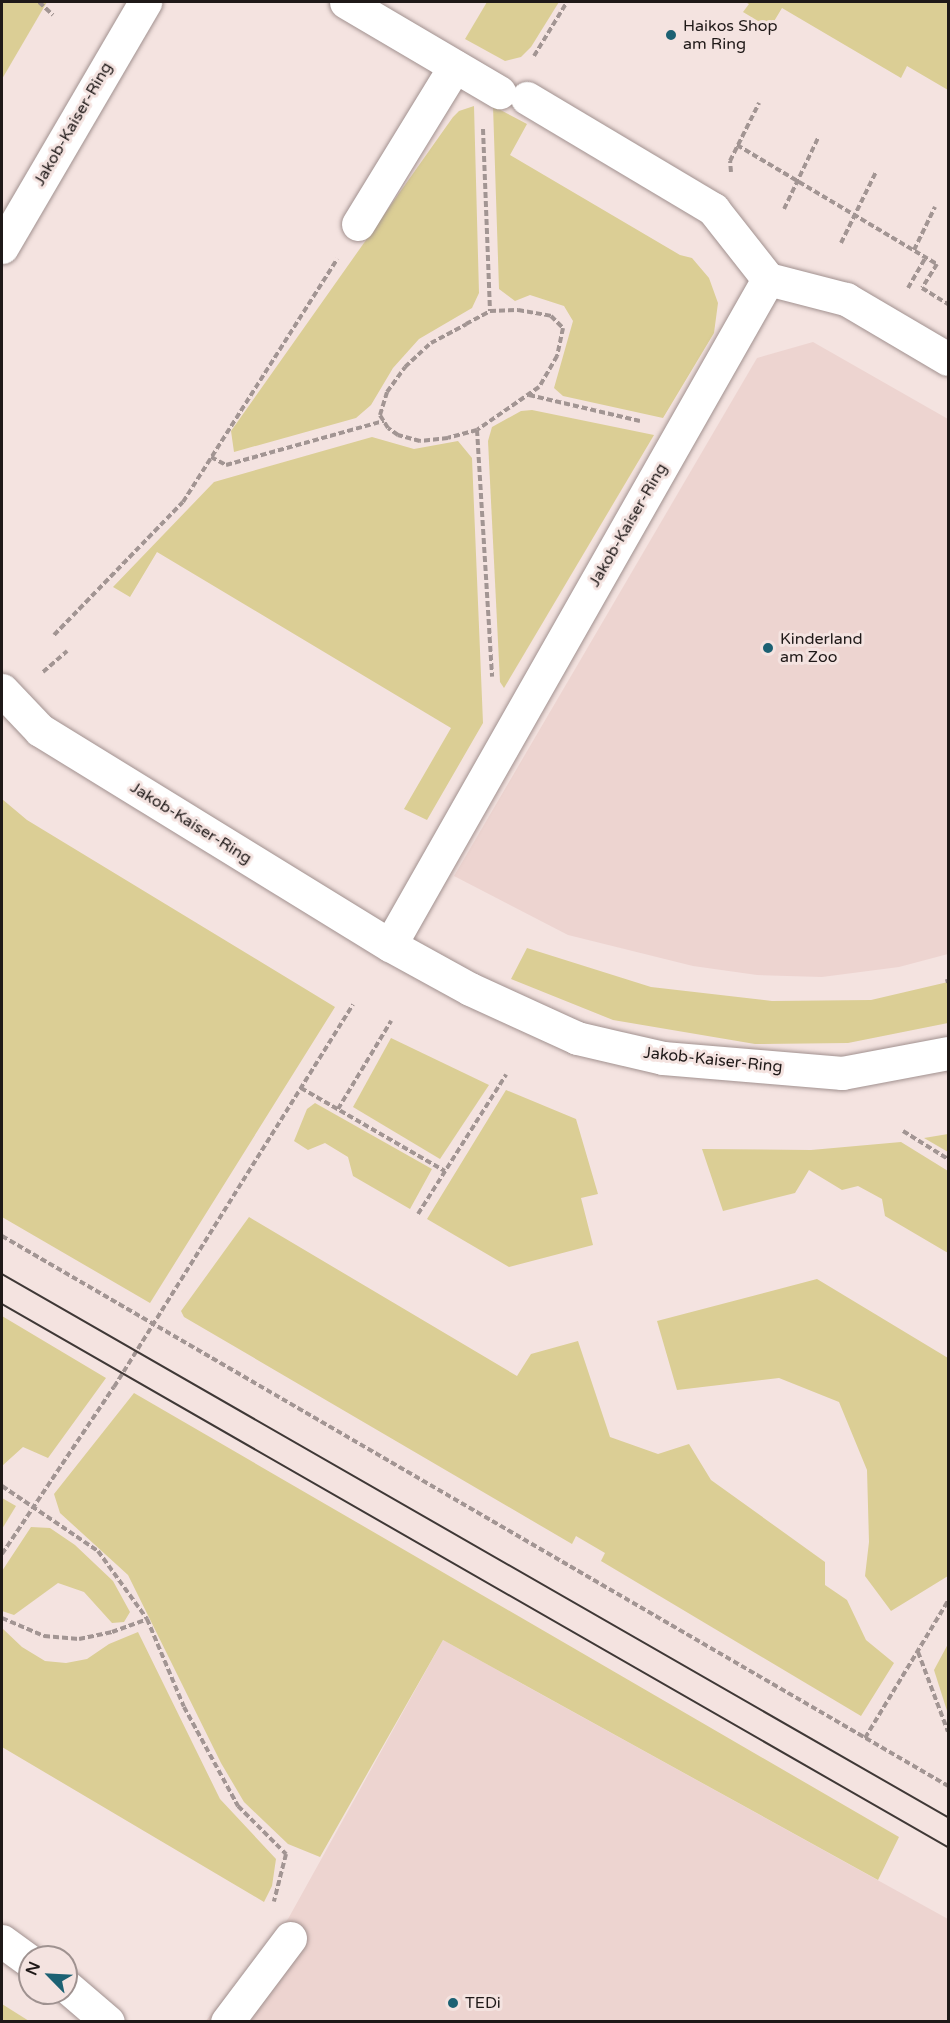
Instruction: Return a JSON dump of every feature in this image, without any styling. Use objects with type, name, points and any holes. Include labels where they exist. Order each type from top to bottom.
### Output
[{"type":"street","name":"Jakob-Kaiser-Ring","points":[[2,247],[145,2]]},
{"type":"street","points":[[346,2],[713,209],[768,279],[846,299],[948,359]]},
{"type":"street","points":[[358,224],[490,85]]},
{"type":"street","name":"Jakob-Kaiser-Ring","points":[[390,945],[768,279]]},
{"type":"street","name":"Jakob-Kaiser-Ring","points":[[2,690],[40,730],[390,945],[470,989],[577,1038],[663,1058],[842,1072],[948,1053]]},
{"type":"street","points":[[227,2022],[290,1938]]},
{"type":"street","points":[[2,1941],[18,1952]]},
{"type":"street","points":[[78,1996],[108,2022]]},
{"type":"path","points":[[39,2],[53,15]]},
{"type":"path","points":[[530,62],[567,2]]},
{"type":"path","points":[[490,85],[490,311]]},
{"type":"path","points":[[730,161],[759,103]]},
{"type":"path","points":[[784,209],[818,138]]},
{"type":"path","points":[[738,145],[937,264],[922,288],[948,304]]},
{"type":"path","points":[[841,243],[876,172]]},
{"type":"path","points":[[914,250],[935,207]]},
{"type":"path","points":[[54,635],[183,502],[358,224]]},
{"type":"path","points":[[518,310],[551,316],[563,328],[557,356],[539,387],[477,429],[447,438],[420,441],[398,435],[380,415],[387,392],[405,367],[432,344],[490,311],[518,310]]},
{"type":"path","points":[[529,394],[682,431]]},
{"type":"path","points":[[211,457],[226,465],[384,421]]},
{"type":"path","points":[[477,429],[494,708],[516,723]]},
{"type":"path","points":[[2,1554],[154,1323],[353,1004]]},
{"type":"path","points":[[338,1109],[391,1021]]},
{"type":"path","points":[[418,1214],[506,1075]]},
{"type":"path","points":[[301,1088],[445,1171]]},
{"type":"path","points":[[903,1131],[948,1159]]},
{"type":"path","points":[[2,1236],[948,1786]]},
{"type":"path","points":[[2,1486],[33,1504],[98,1551],[147,1618],[184,1707],[238,1806],[286,1854],[273,1905]]},
{"type":"path","points":[[866,1738],[948,1601]]},
{"type":"path","points":[[2,1618],[44,1636],[79,1639],[112,1632],[147,1618]]},
{"type":"path","points":[[918,1652],[948,1732]]},
{"type":"shaded area","points":[[2,2],[47,2],[2,79]]},
{"type":"shaded area","points":[[487,2],[559,2],[531,47],[521,57],[505,61],[465,39]]},
{"type":"shaded area","points":[[745,2],[948,2],[948,90],[907,66],[901,78],[782,8],[770,28],[743,12],[749,4]]},
{"type":"shaded area","points":[[474,106],[479,293],[472,308],[419,339],[393,368],[371,405],[356,418],[234,452],[231,431],[453,117],[459,111]]},
{"type":"shaded area","points":[[493,106],[527,124],[510,155],[680,255],[692,258],[709,278],[718,303],[714,333],[663,418],[563,396],[554,388],[573,321],[564,306],[530,295],[515,301],[499,289]]},
{"type":"shaded area","name":"Kinderland am Zoo","points":[[813,342],[948,419],[948,954],[899,967],[822,977],[757,975],[693,966],[568,935],[454,876],[757,358]]},
{"type":"shaded area","points":[[532,410],[654,435],[504,688],[500,682],[488,441],[492,427],[521,411]]},
{"type":"shaded area","points":[[372,437],[414,449],[458,441],[472,458],[483,723],[427,820],[404,809],[451,728],[157,552],[130,597],[113,587],[214,482]]},
{"type":"shaded area","points":[[2,799],[27,820],[335,1007],[150,1303],[2,1217]]},
{"type":"shaded area","points":[[527,948],[651,987],[772,1001],[871,1000],[948,982],[948,1023],[848,1043],[755,1044],[613,1020],[511,979]]},
{"type":"shaded area","points":[[391,1038],[489,1085],[440,1159],[353,1107]]},
{"type":"shaded area","points":[[506,1090],[576,1119],[598,1194],[581,1198],[593,1245],[509,1267],[427,1219]]},
{"type":"shaded area","points":[[315,1103],[432,1169],[410,1209],[353,1176],[348,1157],[325,1143],[308,1150],[294,1141],[307,1109]]},
{"type":"shaded area","points":[[948,1134],[948,1152],[924,1138]]},
{"type":"shaded area","points":[[901,1142],[948,1171],[948,1253],[885,1216],[882,1199],[858,1186],[842,1190],[809,1170],[795,1193],[723,1211],[702,1149],[811,1150]]},
{"type":"shaded area","points":[[249,1217],[517,1376],[531,1354],[578,1341],[610,1437],[658,1454],[689,1444],[711,1480],[825,1562],[825,1585],[847,1600],[866,1640],[894,1663],[861,1716],[601,1561],[605,1553],[576,1536],[572,1544],[184,1317],[181,1311]]},
{"type":"shaded area","points":[[817,1279],[948,1358],[948,1576],[891,1611],[865,1576],[869,1542],[867,1470],[839,1402],[779,1378],[677,1390],[657,1321]]},
{"type":"shaded area","points":[[2,1316],[106,1378],[48,1458],[23,1447],[2,1466]]},
{"type":"shaded area","points":[[134,1393],[899,1837],[878,1880],[443,1640],[320,1857],[288,1844],[244,1802],[221,1763],[128,1575],[60,1513],[54,1494]]},
{"type":"shaded area","points":[[2,1498],[16,1506],[2,1529]]},
{"type":"shaded area","points":[[31,1527],[50,1528],[75,1545],[113,1581],[130,1612],[124,1622],[112,1623],[84,1592],[58,1583],[14,1615],[2,1611],[2,1571]]},
{"type":"shaded area","points":[[2,1628],[22,1647],[45,1661],[66,1663],[87,1659],[109,1644],[138,1632],[220,1799],[276,1859],[272,1886],[264,1902],[2,1747]]},
{"type":"shaded area","points":[[443,1640],[948,1919],[948,2021],[205,2022],[288,1919]]},
{"type":"shaded area","points":[[948,1644],[948,1714],[934,1670]]},
{"type":"shaded area","points":[[2,2004],[29,2021],[2,2021]]},
{"type":"tram line","points":[[2,1274],[948,1817]]},
{"type":"tram line","points":[[2,1304],[948,1847]]},
{"type":"place","name":"Haikos Shop am Ring","points":[[671,35]]},
{"type":"place","name":"Kinderland am Zoo","points":[[768,648]]},
{"type":"place","name":"TEDi","points":[[453,2003]]}]
